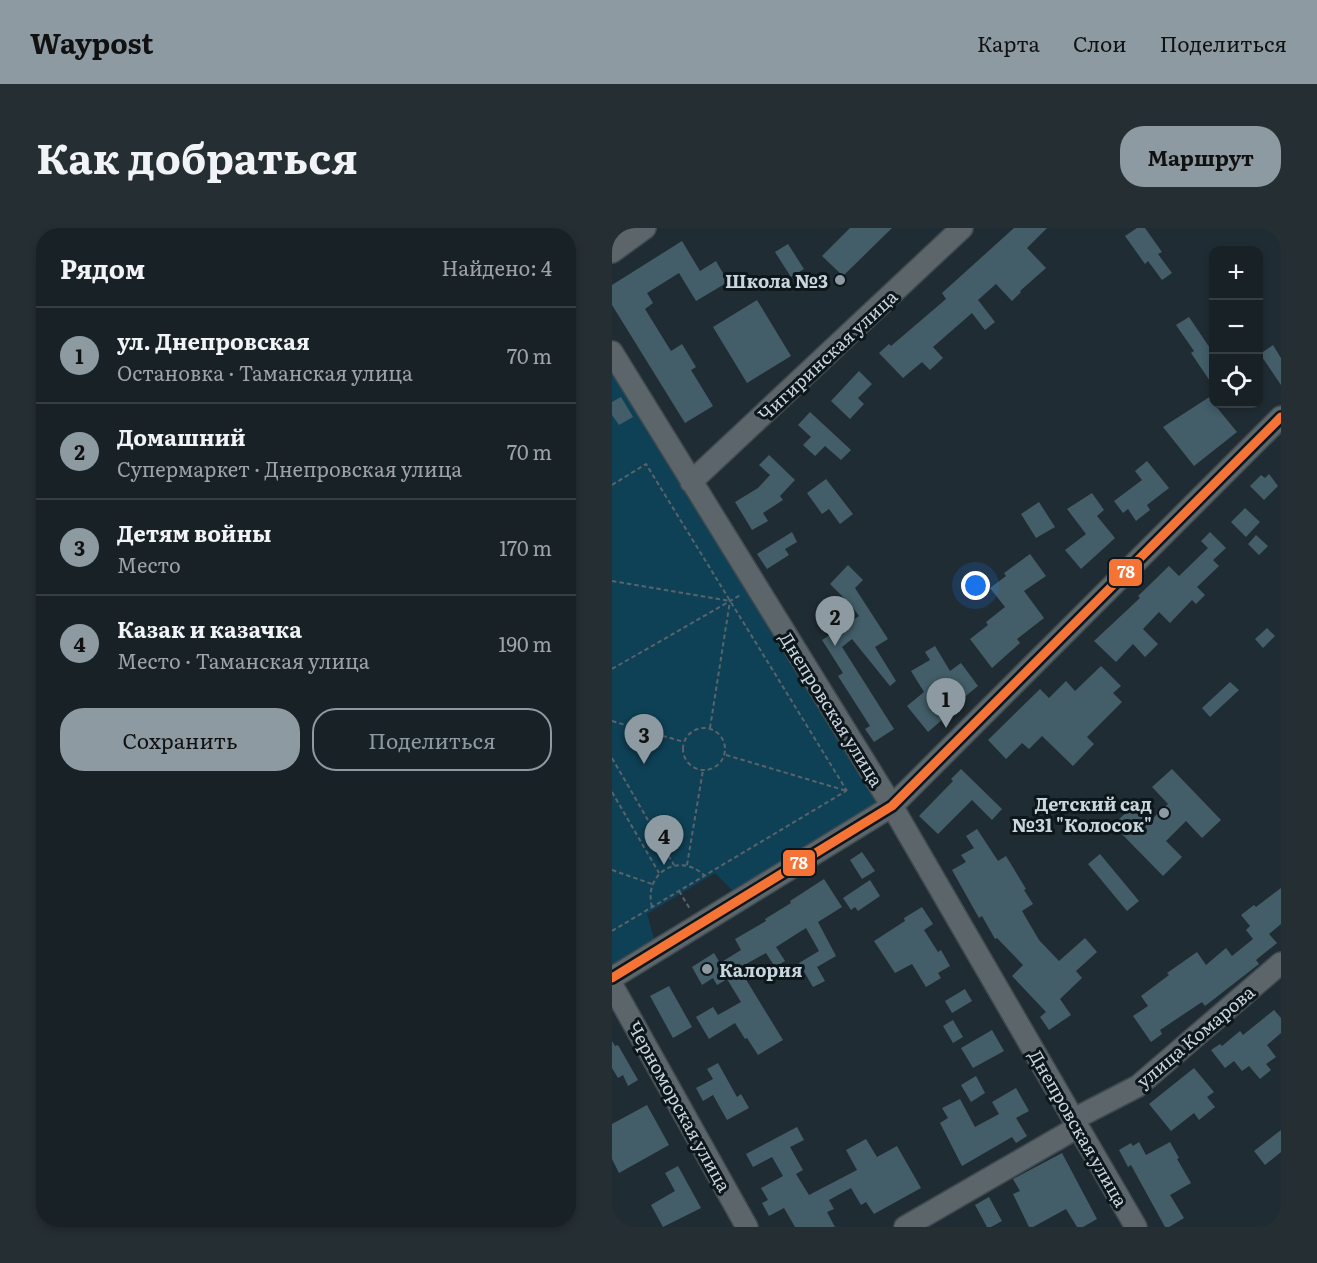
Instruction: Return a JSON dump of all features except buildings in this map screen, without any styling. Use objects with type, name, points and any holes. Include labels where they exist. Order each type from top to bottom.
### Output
[{"type":"street","points":[[612,252],[645,228]]},
{"type":"street","name":"Чигиринская улица","points":[[691,482],[962,228]]},
{"type":"street","name":"Днепровская улица","points":[[612,352],[892,806],[1136,1227]]},
{"type":"street","points":[[612,978],[892,806],[1281,417]]},
{"type":"street","name":"улица Комарова","points":[[905,1227],[1138,1086],[1281,963]]},
{"type":"street","name":"Черноморская улица","points":[[612,985],[747,1227]]},
{"type":"path","points":[[612,486],[646,464],[847,791]]},
{"type":"path","points":[[612,581],[730,601]]},
{"type":"path","points":[[612,669],[730,601]]},
{"type":"path","points":[[710,728],[730,601]]},
{"type":"path","points":[[612,721],[684,742]]},
{"type":"path","points":[[710,728],[721,735],[726,748],[725,755],[717,767],[703,770],[691,766],[687,761],[684,755],[684,742],[697,729],[710,728]]},
{"type":"path","points":[[725,755],[847,791]]},
{"type":"path","points":[[612,758],[675,865]]},
{"type":"path","points":[[687,866],[703,770]]},
{"type":"path","points":[[612,931],[847,791]]},
{"type":"path","points":[[612,792],[659,873]]},
{"type":"path","points":[[652,907],[650,892],[659,873],[675,865],[687,866],[700,871],[705,876]]},
{"type":"path","points":[[612,870],[652,884]]},
{"type":"shaded area","points":[[612,361],[882,799],[733,891],[715,873],[647,914],[655,942],[612,967]]},
{"type":"transit line","name":"78","points":[[612,978],[892,806],[1281,417]]},
{"type":"place","name":"Школа №3","points":[[840,280]]},
{"type":"place","name":"Домашний","points":[[835,646]]},
{"type":"place","name":"ул. Днепровская","points":[[946,728]]},
{"type":"place","name":"Детям войны","points":[[644,764]]},
{"type":"place","name":"Детский сад №31 \"Колосок\"","points":[[1164,813]]},
{"type":"place","name":"Казак и казачка","points":[[664,865]]},
{"type":"place","name":"Калория","points":[[707,969]]}]
